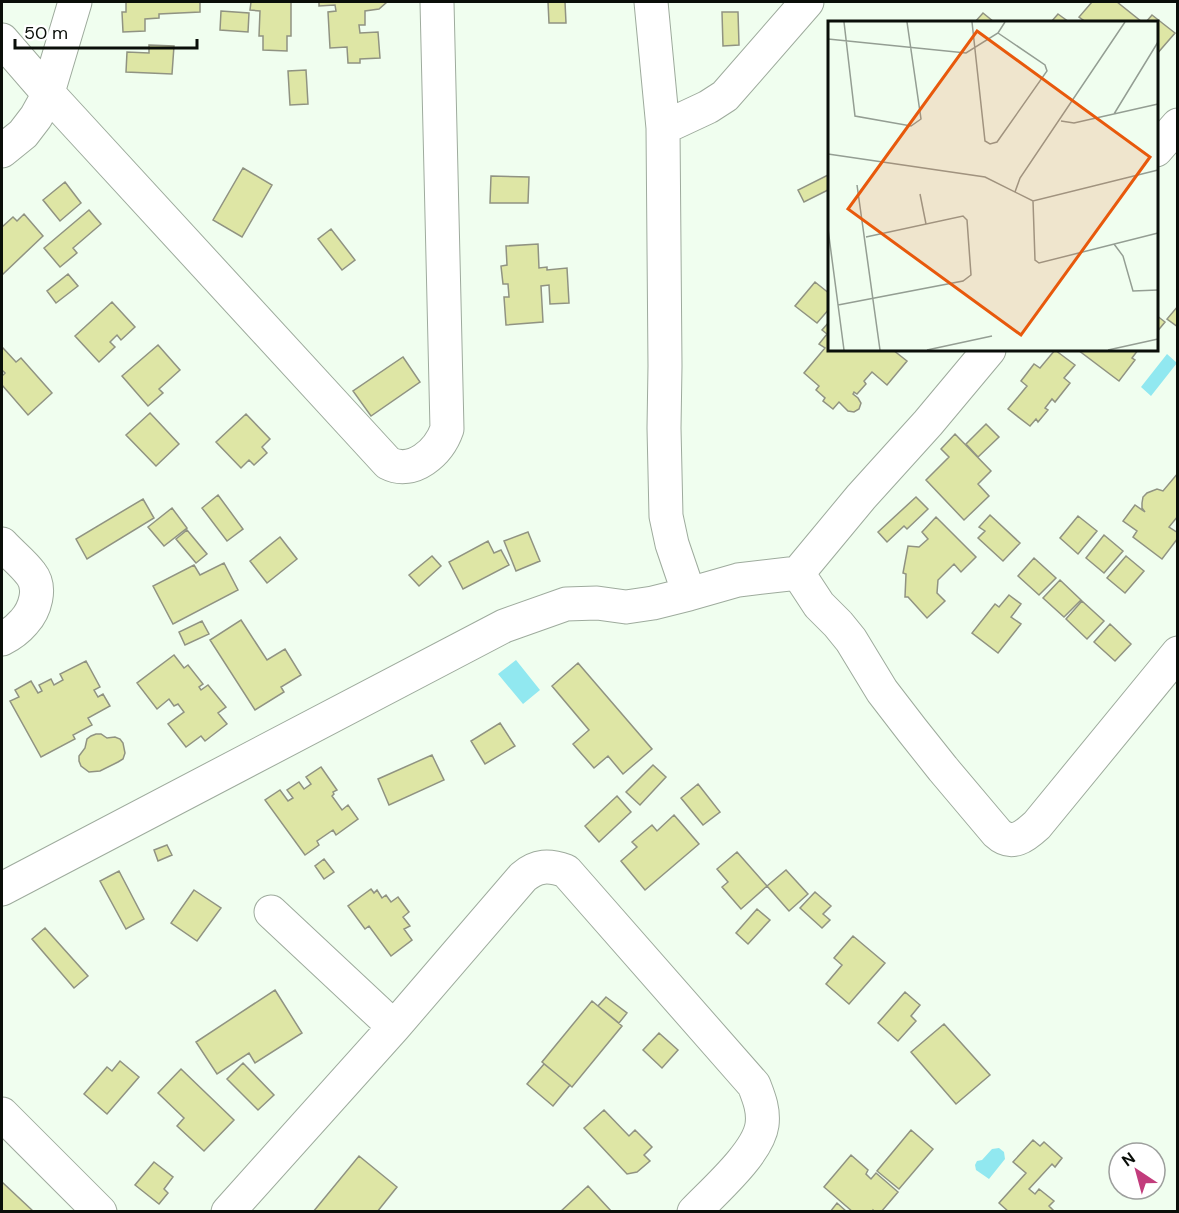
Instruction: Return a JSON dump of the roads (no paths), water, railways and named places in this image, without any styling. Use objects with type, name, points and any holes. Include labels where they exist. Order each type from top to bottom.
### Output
[{"type":"street","points":[[2,151],[23,134],[46,99],[75,2]]},
{"type":"street","points":[[2,40],[388,463],[402,467],[421,462],[438,447],[447,429],[437,2]]},
{"type":"street","points":[[651,2],[663,128],[666,516],[672,544],[689,594]]},
{"type":"street","points":[[663,128],[708,107],[725,96],[807,2]]},
{"type":"street","points":[[1158,148],[1178,125]]},
{"type":"street","points":[[2,889],[504,626],[566,604],[597,603],[626,607],[653,603],[738,580],[798,573],[988,351]]},
{"type":"street","points":[[2,544],[33,576],[37,591],[34,608],[24,622],[2,639]]},
{"type":"street","points":[[798,573],[819,605],[851,640],[882,691],[943,769],[997,833],[1002,838],[1010,840],[1026,836],[1037,825],[1178,653]]},
{"type":"street","points":[[228,1212],[394,1027],[523,877],[532,870],[543,867],[555,867],[566,871],[754,1084],[762,1105],[762,1126],[755,1145],[743,1161],[694,1212]]},
{"type":"street","points":[[271,912],[394,1027]]},
{"type":"street","points":[[2,1114],[100,1212]]},
{"type":"water","points":[[1167,354],[1177,363],[1151,396],[1141,387]]},
{"type":"water","points":[[516,660],[540,690],[523,704],[498,674]]},
{"type":"water","points":[[999,1148],[1004,1152],[1005,1159],[989,1179],[976,1170],[975,1165],[992,1149]]}]
